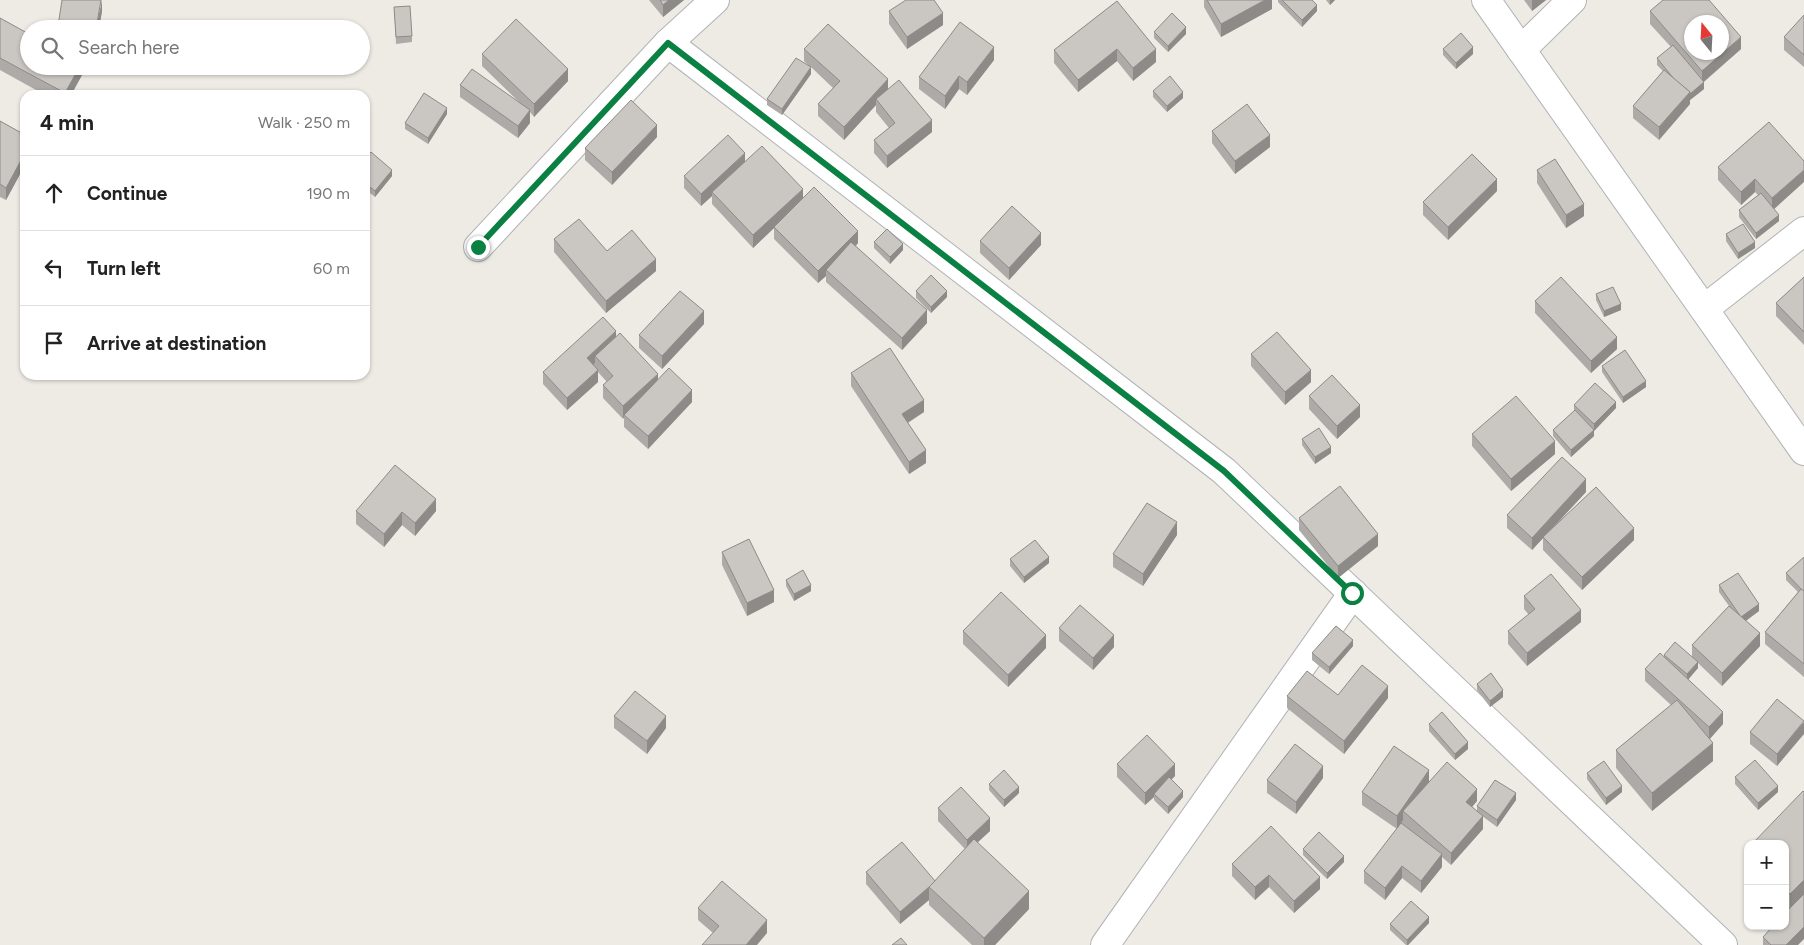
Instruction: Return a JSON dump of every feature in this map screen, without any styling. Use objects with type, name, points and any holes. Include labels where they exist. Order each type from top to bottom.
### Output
[{"type":"street","points":[[478,247],[668,43],[715,0]]},
{"type":"street","points":[[1486,0],[1804,451]]},
{"type":"street","points":[[1521,50],[1572,0]]},
{"type":"street","points":[[668,43],[1224,471],[1723,945]]},
{"type":"street","points":[[1704,309],[1804,231]]},
{"type":"street","points":[[1105,945],[1352,593]]},
{"type":"building","points":[[62,0],[101,0],[98,20],[59,20]]},
{"type":"building","points":[[660,0],[669,0],[663,5]]},
{"type":"building","points":[[906,0],[934,0],[943,13],[907,37],[889,11]]},
{"type":"building","points":[[1207,0],[1265,0],[1221,24]]},
{"type":"building","points":[[1282,0],[1312,0],[1317,5],[1302,20]]},
{"type":"building","points":[[1663,0],[1709,0],[1722,15],[1684,15],[1684,50],[1650,11]]},
{"type":"building","points":[[1117,1],[1156,49],[1133,68],[1117,49],[1078,80],[1054,50]]},
{"type":"building","points":[[410,6],[412,36],[396,37],[394,7]]},
{"type":"building","points":[[1172,13],[1186,27],[1168,46],[1154,32]]},
{"type":"building","points":[[1804,15],[1804,55],[1784,37]]},
{"type":"building","points":[[0,18],[20,29],[20,69],[0,58]]},
{"type":"building","points":[[516,19],[568,69],[534,104],[482,54]]},
{"type":"building","points":[[960,22],[994,47],[967,82],[959,76],[945,96],[919,77]]},
{"type":"building","points":[[1729,23],[1741,37],[1729,47]]},
{"type":"building","points":[[828,24],[888,79],[844,127],[818,104],[840,81],[804,49]]},
{"type":"building","points":[[1461,33],[1473,47],[1456,63],[1443,49]]},
{"type":"building","points":[[1673,45],[1704,82],[1690,94],[1674,79],[1657,58]]},
{"type":"building","points":[[796,58],[811,67],[782,109],[767,99]]},
{"type":"building","points":[[1692,60],[1715,60],[1702,71]]},
{"type":"building","points":[[472,69],[530,110],[518,126],[460,85]]},
{"type":"building","points":[[1664,70],[1690,92],[1659,127],[1633,106]]},
{"type":"building","points":[[32,75],[75,75],[67,90],[59,90]]},
{"type":"building","points":[[1170,76],[1183,92],[1167,106],[1153,91]]},
{"type":"building","points":[[899,80],[932,120],[887,156],[874,140],[895,123],[876,99]]},
{"type":"building","points":[[424,93],[447,108],[428,138],[405,123]]},
{"type":"building","points":[[631,100],[657,125],[612,172],[585,148]]},
{"type":"building","points":[[1247,104],[1270,135],[1235,161],[1212,131]]},
{"type":"building","points":[[0,121],[20,132],[20,162],[6,188],[0,184]]},
{"type":"building","points":[[1769,122],[1804,161],[1804,170],[1772,198],[1755,179],[1741,192],[1718,167]]},
{"type":"building","points":[[728,135],[745,153],[701,194],[684,176]]},
{"type":"building","points":[[762,146],[803,189],[753,235],[712,192]]},
{"type":"building","points":[[371,152],[392,170],[375,191],[370,187]]},
{"type":"building","points":[[1472,154],[1497,179],[1448,227],[1423,202]]},
{"type":"building","points":[[1555,159],[1584,204],[1566,215],[1537,170]]},
{"type":"building","points":[[814,187],[858,231],[818,271],[774,227]]},
{"type":"building","points":[[1761,193],[1779,215],[1756,233],[1739,210]]},
{"type":"building","points":[[1012,206],[1041,233],[1009,268],[980,241]]},
{"type":"building","points":[[579,219],[607,251],[632,230],[656,259],[606,301],[554,239]]},
{"type":"building","points":[[1743,224],[1755,242],[1738,253],[1726,234]]},
{"type":"building","points":[[887,229],[903,244],[890,257],[874,242]]},
{"type":"building","points":[[851,242],[927,310],[902,338],[826,270]]},
{"type":"building","points":[[931,275],[947,291],[931,307],[916,291]]},
{"type":"building","points":[[1561,277],[1617,337],[1591,361],[1535,301]]},
{"type":"building","points":[[1804,277],[1804,332],[1776,303]]},
{"type":"building","points":[[1613,287],[1621,304],[1604,311],[1596,294]]},
{"type":"building","points":[[680,291],[704,311],[662,356],[639,335]]},
{"type":"building","points":[[603,317],[616,331],[587,358],[598,370],[567,398],[543,372]]},
{"type":"building","points":[[1277,332],[1311,370],[1285,392],[1251,354]]},
{"type":"building","points":[[620,333],[658,374],[623,406],[603,385],[613,376],[595,356]]},
{"type":"building","points":[[890,348],[924,400],[902,414],[926,450],[909,462],[851,373]]},
{"type":"building","points":[[1625,350],[1646,381],[1623,397],[1602,366]]},
{"type":"building","points":[[669,368],[692,390],[648,436],[624,415]]},
{"type":"building","points":[[1332,375],[1360,405],[1337,426],[1309,396]]},
{"type":"building","points":[[1595,383],[1616,402],[1594,424],[1574,405]]},
{"type":"building","points":[[1516,396],[1555,441],[1511,479],[1472,434]]},
{"type":"building","points":[[1575,410],[1594,430],[1571,450],[1553,430]]},
{"type":"building","points":[[1319,428],[1331,447],[1315,457],[1302,439]]},
{"type":"building","points":[[1562,457],[1586,479],[1532,538],[1507,515]]},
{"type":"building","points":[[395,465],[436,499],[415,523],[402,512],[384,534],[356,511]]},
{"type":"building","points":[[1340,486],[1378,534],[1338,566],[1299,518]]},
{"type":"building","points":[[1596,487],[1634,528],[1582,577],[1543,537]]},
{"type":"building","points":[[1147,503],[1177,522],[1143,574],[1113,554]]},
{"type":"building","points":[[749,539],[774,590],[747,603],[722,552]]},
{"type":"building","points":[[1035,540],[1049,557],[1024,577],[1010,559]]},
{"type":"building","points":[[1804,557],[1804,590],[1803,591],[1786,573]]},
{"type":"building","points":[[803,570],[811,585],[794,594],[786,580]]},
{"type":"building","points":[[1738,573],[1759,604],[1741,617],[1719,585]]},
{"type":"building","points":[[1551,574],[1581,610],[1527,653],[1508,631],[1535,609],[1524,596]]},
{"type":"building","points":[[1801,589],[1804,591],[1804,664],[1765,632]]},
{"type":"building","points":[[1001,592],[1046,635],[1008,675],[963,631]]},
{"type":"building","points":[[1080,605],[1114,635],[1093,658],[1059,628]]},
{"type":"building","points":[[1729,606],[1760,633],[1722,673],[1692,645]]},
{"type":"building","points":[[1336,626],[1353,640],[1329,667],[1312,653]]},
{"type":"building","points":[[1675,642],[1698,662],[1687,674],[1664,655]]},
{"type":"building","points":[[1660,653],[1723,712],[1709,727],[1645,669]]},
{"type":"building","points":[[1362,665],[1388,686],[1344,741],[1287,696],[1307,671],[1338,695]]},
{"type":"building","points":[[1491,673],[1503,690],[1490,701],[1477,684]]},
{"type":"building","points":[[635,691],[666,716],[647,741],[614,716]]},
{"type":"building","points":[[1777,699],[1804,721],[1777,754],[1750,732]]},
{"type":"building","points":[[1677,700],[1713,743],[1652,793],[1616,750]]},
{"type":"building","points":[[1442,712],[1468,742],[1455,754],[1429,724]]},
{"type":"building","points":[[1147,735],[1175,764],[1145,793],[1117,764]]},
{"type":"building","points":[[1295,744],[1323,766],[1296,802],[1267,780]]},
{"type":"building","points":[[1394,746],[1429,770],[1397,816],[1362,792]]},
{"type":"building","points":[[1755,760],[1778,786],[1758,803],[1735,777]]},
{"type":"building","points":[[1604,761],[1622,786],[1606,798],[1587,773]]},
{"type":"building","points":[[1447,762],[1477,789],[1466,802],[1483,816],[1451,853],[1403,811]]},
{"type":"building","points":[[1004,770],[1019,787],[1004,800],[989,784]]},
{"type":"building","points":[[1169,777],[1183,791],[1168,807],[1154,794]]},
{"type":"building","points":[[1495,780],[1516,793],[1497,820],[1477,806]]},
{"type":"building","points":[[961,787],[990,818],[967,840],[938,808]]},
{"type":"building","points":[[1803,791],[1804,880],[1790,894],[1789,840],[1756,840]]},
{"type":"building","points":[[1401,823],[1442,854],[1421,881],[1402,866],[1385,888],[1364,871]]},
{"type":"building","points":[[1271,826],[1320,877],[1294,901],[1269,875],[1255,887],[1232,864]]},
{"type":"building","points":[[1319,832],[1344,856],[1327,873],[1303,849]]},
{"type":"building","points":[[974,839],[1029,891],[984,938],[929,887]]},
{"type":"building","points":[[902,842],[935,881],[900,912],[866,872]]},
{"type":"building","points":[[722,881],[767,920],[746,945],[702,945],[719,926],[698,908]]},
{"type":"building","points":[[1804,894],[1804,927],[1786,945],[1771,945],[1763,937],[1769,930],[1789,930],[1789,909]]},
{"type":"building","points":[[1411,901],[1429,917],[1407,940],[1390,924]]},
{"type":"building","points":[[901,938],[907,945],[892,945]]},
{"type":"route","points":[[478,247],[668,43],[1224,471],[1352,593]]}]
